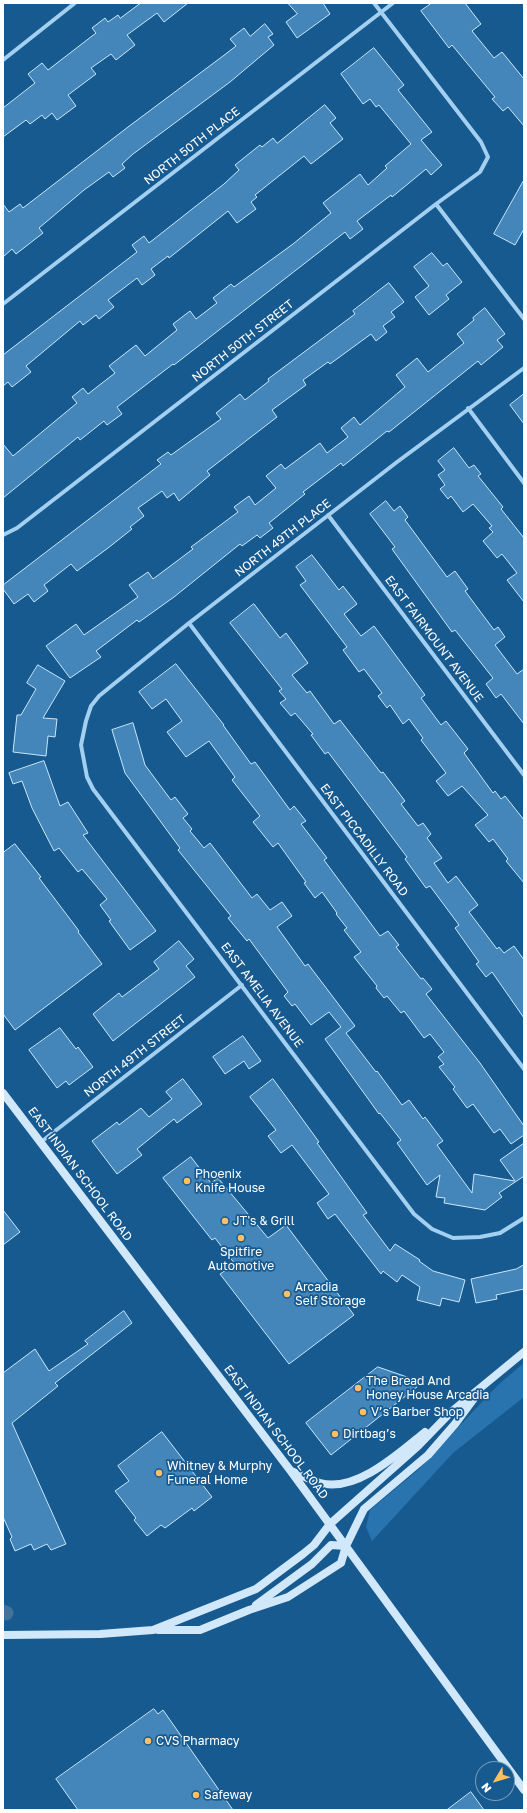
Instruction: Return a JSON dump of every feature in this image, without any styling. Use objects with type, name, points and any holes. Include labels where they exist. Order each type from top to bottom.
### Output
[{"type":"street","points":[[3,60],[75,3]]},
{"type":"street","points":[[374,3],[381,12]]},
{"type":"street","name":"NORTH 50TH PLACE","points":[[3,304],[392,3]]},
{"type":"street","name":"NORTH 50TH STREET","points":[[3,535],[17,528],[436,204],[480,172],[488,157],[481,142],[381,12]]},
{"type":"street","points":[[436,204],[524,319]]},
{"type":"street","name":"NORTH 49TH PLACE","points":[[81,745],[91,706],[99,696],[189,623],[328,515],[468,408],[524,368]]},
{"type":"street","points":[[468,408],[524,483]]},
{"type":"street","name":"EAST FAIRMOUNT AVENUE","points":[[328,515],[524,775]]},
{"type":"street","name":"EAST PICCADILLY ROAD","points":[[189,623],[524,1069]]},
{"type":"street","name":"EAST AMELIA AVENUE","points":[[81,745],[87,777],[93,788],[414,1214],[432,1229],[452,1238],[480,1237],[500,1233],[524,1218]]},
{"type":"street","name":"NORTH 49TH STREET","points":[[41,1142],[242,985]]},
{"type":"street","name":"EAST INDIAN SCHOOL ROAD","points":[[3,1093],[290,1470],[524,1790]]},
{"type":"street","points":[[290,1470],[320,1483],[344,1484],[353,1482],[372,1471],[451,1412],[524,1352]]},
{"type":"street","points":[[3,1636],[100,1634],[153,1630],[200,1630],[249,1610],[288,1597],[341,1563],[346,1546],[364,1509],[428,1455],[455,1424],[478,1391]]},
{"type":"street","points":[[153,1630],[256,1589],[304,1554],[330,1524],[418,1446],[451,1412]]},
{"type":"street","points":[[249,1610],[298,1575],[331,1545],[346,1546]]},
{"type":"shaded area","points":[[524,1363],[524,1397],[453,1453],[372,1541],[366,1527],[370,1510],[418,1470],[498,1385]]},
{"type":"building","points":[[141,3],[188,3],[164,22],[157,13],[127,35],[135,45],[116,60],[111,54],[91,68],[96,74],[68,95],[76,106],[57,120],[52,113],[45,119],[42,115],[30,124],[26,120],[3,137],[3,108],[35,83],[28,74],[42,63],[48,70],[96,33],[92,28],[105,18],[108,22],[118,15],[120,18]]},
{"type":"building","points":[[288,3],[323,3],[330,14],[297,38],[286,22],[297,14]]},
{"type":"building","points":[[432,3],[465,3],[481,24],[472,31],[494,58],[502,52],[524,79],[524,126],[508,107],[503,111],[492,99],[495,97],[452,45],[449,48],[421,11]]},
{"type":"building","points":[[265,24],[273,34],[268,37],[274,45],[230,82],[133,154],[122,164],[125,168],[113,177],[109,172],[84,190],[39,228],[43,233],[16,254],[12,249],[3,257],[3,204],[9,212],[20,204],[23,208],[236,46],[230,39],[244,28],[250,36]]},
{"type":"building","points":[[374,48],[404,85],[398,90],[432,132],[421,140],[442,165],[431,175],[426,169],[392,197],[391,195],[357,221],[363,229],[350,239],[345,232],[174,365],[173,364],[117,407],[122,414],[107,425],[104,421],[80,440],[78,437],[3,498],[3,444],[13,456],[77,403],[72,397],[83,388],[88,394],[115,373],[109,366],[136,345],[145,356],[177,330],[173,324],[190,311],[196,319],[217,303],[213,298],[231,284],[234,287],[293,244],[331,213],[323,203],[360,174],[368,185],[387,168],[385,166],[411,144],[379,105],[376,107],[370,99],[363,104],[341,74]]},
{"type":"building","points":[[325,105],[336,118],[330,123],[343,139],[311,164],[304,156],[255,195],[257,197],[251,202],[256,209],[237,223],[228,211],[169,258],[168,256],[151,269],[155,275],[142,285],[137,278],[108,300],[114,307],[99,319],[96,315],[83,325],[80,321],[26,366],[31,372],[12,387],[8,382],[3,386],[3,355],[137,252],[132,245],[144,236],[149,243],[224,184],[239,170],[235,165],[260,145],[262,147],[273,138],[277,143]]},
{"type":"building","points":[[524,180],[524,229],[515,245],[494,234]]},
{"type":"building","points":[[432,253],[443,266],[447,263],[462,282],[446,295],[449,299],[429,315],[415,297],[429,286],[414,267]]},
{"type":"building","points":[[389,283],[404,302],[391,312],[395,317],[383,326],[387,332],[376,341],[371,334],[330,364],[328,362],[303,380],[306,385],[272,410],[277,417],[207,471],[210,475],[179,501],[174,493],[167,498],[162,491],[138,508],[144,516],[130,527],[132,529],[108,548],[77,571],[71,564],[44,585],[48,591],[34,602],[28,594],[14,604],[3,589],[3,585],[161,464],[157,460],[168,452],[171,455],[221,419],[216,413],[240,394],[245,400],[269,381],[268,379],[355,314],[353,311]]},
{"type":"building","points":[[485,308],[505,334],[497,340],[503,347],[481,365],[478,361],[389,432],[387,431],[343,466],[341,463],[303,492],[305,494],[269,523],[273,528],[260,538],[257,535],[242,546],[240,544],[174,597],[139,622],[137,620],[96,651],[101,657],[70,678],[46,646],[76,624],[84,635],[138,597],[129,585],[148,572],[153,579],[193,549],[191,547],[238,512],[234,507],[249,496],[255,505],[276,488],[266,476],[281,464],[285,469],[320,443],[327,453],[348,437],[341,428],[354,417],[360,425],[405,387],[396,375],[417,358],[428,372],[464,343],[457,334],[474,320],[473,318]]},
{"type":"building","points":[[524,394],[524,424],[510,405]]},
{"type":"building","points":[[454,448],[469,468],[474,465],[481,474],[478,476],[503,507],[501,509],[524,538],[524,602],[507,580],[517,573],[502,554],[497,558],[483,541],[493,532],[489,528],[492,526],[473,504],[463,512],[451,496],[448,499],[440,489],[445,485],[438,475],[445,470],[438,461]]},
{"type":"building","points":[[386,501],[394,511],[400,506],[408,517],[405,520],[447,577],[455,571],[468,589],[465,591],[494,630],[498,627],[505,637],[495,645],[517,674],[524,669],[524,724],[501,694],[496,698],[486,684],[493,678],[455,630],[452,632],[392,549],[395,547],[370,514]]},
{"type":"building","points":[[312,555],[339,590],[343,586],[357,604],[344,614],[361,636],[374,626],[425,695],[421,698],[441,725],[446,721],[468,749],[464,753],[493,793],[495,791],[501,799],[505,796],[524,820],[524,883],[506,861],[508,859],[493,839],[489,842],[475,825],[488,815],[462,786],[448,796],[436,781],[446,773],[421,740],[423,738],[409,719],[403,724],[390,705],[387,708],[378,696],[382,693],[364,669],[359,672],[343,650],[347,647],[300,585],[306,581],[296,567]]},
{"type":"building","points":[[254,604],[280,638],[286,633],[308,663],[292,675],[307,693],[310,691],[334,724],[340,720],[405,801],[401,804],[418,826],[423,823],[431,834],[427,838],[442,858],[434,863],[448,883],[456,876],[478,905],[469,912],[497,949],[499,947],[504,953],[514,946],[524,960],[524,1018],[492,972],[486,977],[476,964],[479,962],[455,928],[459,925],[430,886],[426,888],[405,859],[407,857],[328,752],[325,754],[311,735],[313,734],[295,713],[291,716],[280,703],[286,699],[279,691],[282,689],[230,623]]},
{"type":"building","points":[[176,664],[224,725],[251,764],[255,762],[290,810],[294,806],[306,821],[301,824],[327,858],[324,860],[380,936],[388,931],[399,945],[396,947],[421,979],[423,978],[432,989],[426,994],[480,1063],[524,1126],[524,1135],[511,1144],[500,1129],[494,1133],[473,1104],[467,1108],[453,1089],[455,1087],[439,1067],[444,1064],[438,1057],[444,1052],[430,1034],[424,1038],[404,1011],[401,1013],[387,996],[384,998],[376,988],[377,986],[354,957],[361,952],[344,930],[347,928],[336,914],[337,913],[322,892],[315,898],[304,883],[306,882],[278,843],[273,847],[253,822],[260,816],[232,780],[235,777],[209,741],[186,757],[167,732],[182,721],[166,699],[152,709],[139,692]]},
{"type":"building","points":[[38,665],[65,681],[43,718],[57,719],[55,737],[48,736],[46,756],[13,752],[17,715],[21,715],[36,689],[27,683]]},
{"type":"building","points":[[133,723],[145,765],[171,800],[175,797],[188,814],[183,818],[192,829],[190,831],[204,848],[210,843],[252,898],[257,894],[270,910],[282,902],[292,916],[277,927],[305,966],[308,964],[355,1026],[346,1033],[402,1105],[409,1100],[423,1119],[425,1117],[443,1141],[437,1145],[472,1193],[474,1174],[515,1181],[500,1160],[524,1143],[524,1176],[499,1193],[502,1197],[485,1210],[444,1203],[445,1198],[436,1197],[440,1175],[427,1185],[397,1143],[401,1140],[380,1113],[379,1114],[325,1039],[341,1027],[329,1012],[311,1025],[295,1004],[292,1006],[284,996],[288,992],[249,939],[247,941],[228,918],[231,916],[178,850],[180,848],[125,773],[112,730]]},
{"type":"building","points":[[44,761],[60,806],[68,802],[88,833],[83,835],[156,931],[130,950],[109,921],[111,920],[100,905],[107,899],[82,869],[78,872],[59,848],[54,851],[32,808],[22,781],[13,784],[9,773]]},
{"type":"building","points":[[15,844],[41,877],[39,878],[102,964],[15,1030],[3,1014],[3,853]]},
{"type":"building","points":[[179,941],[194,959],[186,966],[195,977],[113,1041],[93,1014],[119,993],[122,997],[159,969],[154,962]]},
{"type":"building","points":[[60,1028],[76,1049],[78,1047],[93,1067],[69,1085],[66,1081],[57,1088],[29,1050]]},
{"type":"building","points":[[243,1036],[261,1061],[249,1069],[244,1061],[225,1074],[213,1057]]},
{"type":"building","points":[[183,1079],[202,1104],[177,1123],[174,1119],[137,1149],[142,1155],[117,1174],[92,1141],[117,1122],[119,1125],[141,1108],[149,1117],[172,1099],[166,1092]]},
{"type":"building","points":[[273,1079],[319,1142],[317,1143],[367,1213],[363,1215],[390,1251],[395,1244],[420,1260],[419,1261],[433,1271],[465,1280],[459,1302],[442,1298],[440,1306],[417,1300],[420,1287],[402,1275],[397,1282],[383,1271],[381,1274],[335,1214],[328,1219],[317,1203],[329,1194],[292,1145],[281,1153],[268,1136],[276,1130],[250,1097]]},
{"type":"building","name":"Arcadia Self Storage","points":[[191,1157],[211,1183],[218,1178],[268,1238],[286,1225],[354,1315],[289,1364],[220,1274],[235,1264],[215,1238],[212,1240],[163,1178]]},
{"type":"building","points":[[3,1210],[20,1232],[3,1245]]},
{"type":"building","points":[[524,1265],[524,1289],[496,1295],[497,1299],[476,1303],[471,1279],[516,1269]]},
{"type":"building","points":[[124,1311],[132,1323],[55,1383],[58,1386],[12,1423],[66,1544],[51,1550],[47,1544],[34,1550],[31,1544],[15,1551],[10,1539],[12,1537],[3,1517],[3,1373],[35,1349],[49,1371],[88,1344],[85,1341]]},
{"type":"building","points":[[378,1367],[410,1378],[417,1387],[331,1455],[306,1423]]},
{"type":"building","name":"Whitney & Murphy Funeral Home","points":[[162,1432],[212,1497],[194,1511],[192,1508],[165,1528],[161,1525],[147,1536],[134,1520],[136,1518],[115,1491],[129,1481],[118,1466]]},
{"type":"building","name":"CVS Pharmacy","points":[[154,1709],[158,1714],[163,1710],[233,1810],[78,1810],[56,1779]]},
{"type":"building","points":[[471,1792],[475,1798],[475,1801],[478,1801],[484,1810],[447,1810]]},
{"type":"place","name":"Phoenix Knife House","points":[[187,1181]]},
{"type":"place","name":"JT's & Grill","points":[[225,1221]]},
{"type":"place","name":"Spitfire Automotive","points":[[241,1238]]},
{"type":"place","name":"Arcadia Self Storage","points":[[287,1294]]},
{"type":"place","name":"The Bread And Honey House Arcadia","points":[[358,1388]]},
{"type":"place","name":"V’s Barber Shop","points":[[363,1412]]},
{"type":"place","name":"Dirtbag’s","points":[[335,1434]]},
{"type":"place","name":"Whitney & Murphy Funeral Home","points":[[159,1473]]},
{"type":"place","name":"CVS Pharmacy","points":[[148,1741]]},
{"type":"place","name":"Safeway","points":[[196,1795]]}]
